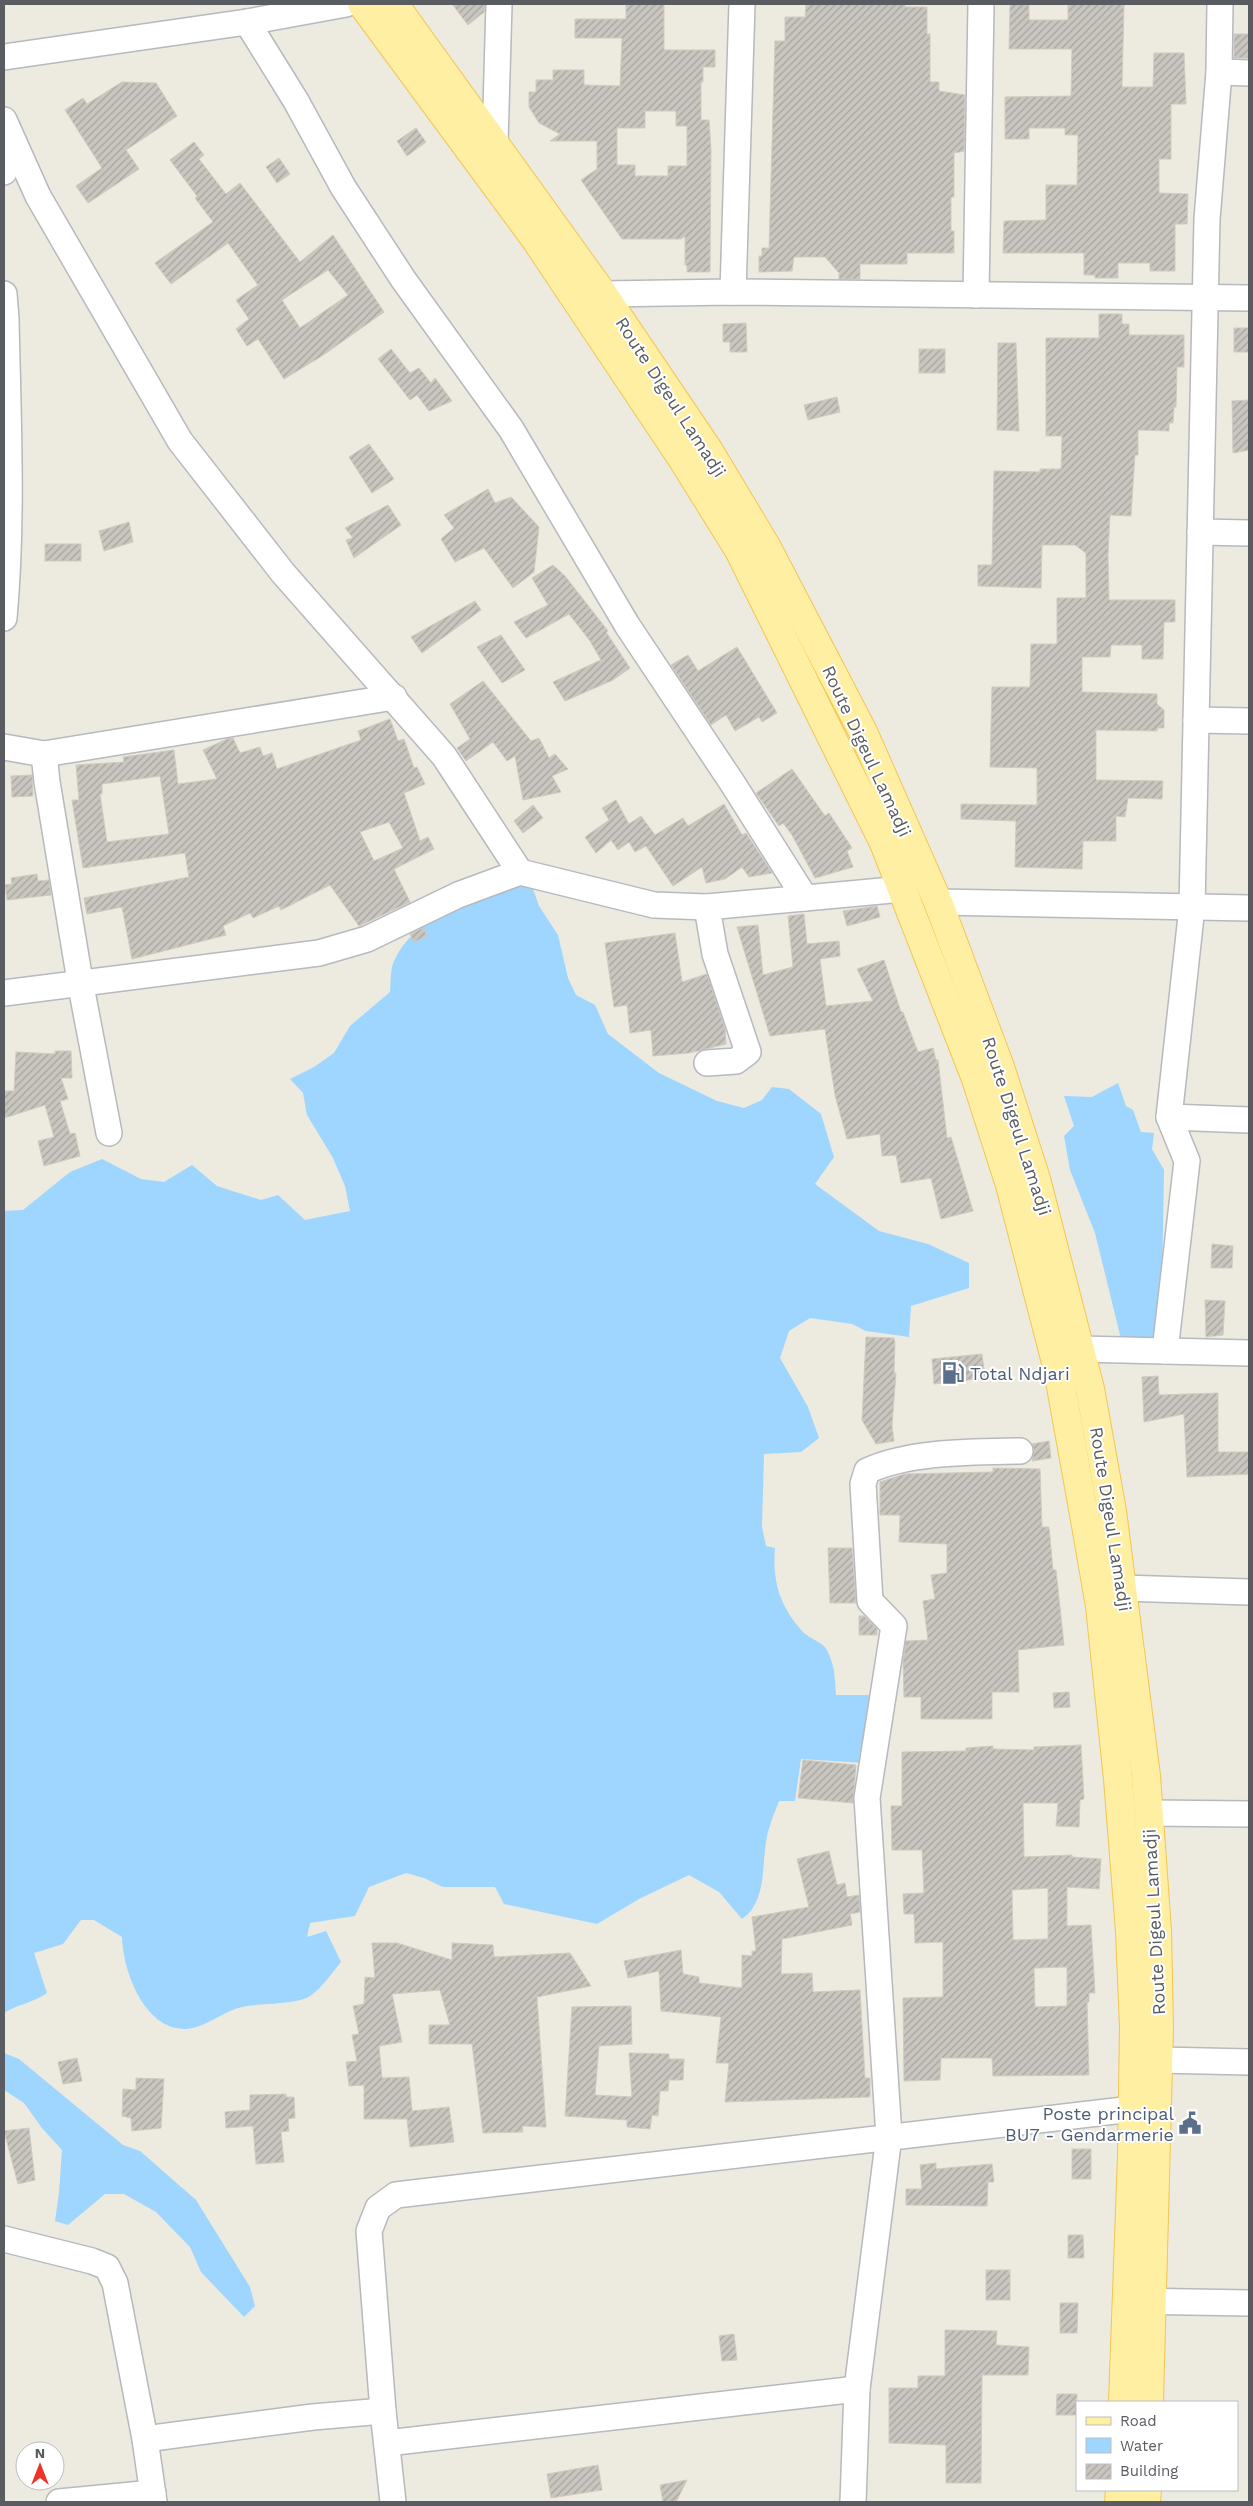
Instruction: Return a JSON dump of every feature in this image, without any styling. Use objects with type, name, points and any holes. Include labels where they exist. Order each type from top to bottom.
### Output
[{"type":"main road","points":[[362,4],[536,240],[683,460],[734,542],[838,745],[884,844],[976,1079],[1010,1185],[1058,1370],[1100,1606],[1118,1779],[1130,1931],[1134,2027],[1132,2110],[1139,2301],[1123,2401]]},
{"type":"main road","name":"Route Digeul Lamadji","points":[[394,4],[495,143],[554,229],[603,294],[709,451],[766,546],[863,732],[938,902],[1000,1066],[1036,1179],[1090,1389],[1109,1492],[1136,1688],[1148,1813],[1157,1931],[1159,2060],[1139,2301],[1149,2401]]},
{"type":"street","points":[[4,57],[246,22],[346,4]]},
{"type":"street","points":[[495,143],[500,4]]},
{"type":"street","points":[[733,292],[742,4]]},
{"type":"street","points":[[976,295],[981,4]]},
{"type":"street","points":[[1165,1351],[1187,1161],[1169,1117],[1192,906],[1207,219],[1220,72],[1220,4]]},
{"type":"street","points":[[246,22],[296,101],[343,187],[403,279],[511,429],[627,625],[734,784],[805,898]]},
{"type":"street","points":[[1220,72],[1249,73]]},
{"type":"street","points":[[4,172],[8,131]]},
{"type":"street","points":[[8,131],[38,196],[180,442],[283,573],[444,756],[520,872]]},
{"type":"street","points":[[603,294],[733,292],[1249,298]]},
{"type":"street","points":[[4,294],[9,489],[9,564],[4,618]]},
{"type":"street","points":[[1200,532],[1249,533]]},
{"type":"street","points":[[4,730],[4,747],[44,754],[394,697]]},
{"type":"street","points":[[1196,720],[1249,721]]},
{"type":"street","points":[[44,754],[80,981],[109,1133]]},
{"type":"street","points":[[4,992],[80,981],[319,953],[367,939],[458,895],[520,872],[654,905],[707,907],[903,889]]},
{"type":"street","points":[[938,902],[1249,908]]},
{"type":"street","points":[[707,907],[716,954],[748,1052],[736,1061],[707,1063]]},
{"type":"street","points":[[1169,1117],[1249,1120]]},
{"type":"street","points":[[1080,1348],[1249,1353]]},
{"type":"street","points":[[853,2502],[857,2389],[889,2136],[867,1798],[894,1626],[870,1601],[863,1484],[867,1471],[879,1465],[949,1453],[1020,1451]]},
{"type":"street","points":[[1122,1588],[1249,1592]]},
{"type":"street","points":[[1148,1813],[1249,1814]]},
{"type":"street","points":[[1159,2060],[1249,2062]]},
{"type":"street","points":[[393,2502],[383,2411],[369,2231],[378,2208],[396,2195],[889,2136],[1132,2110]]},
{"type":"street","points":[[4,2239],[92,2261],[107,2267],[116,2283],[146,2439],[153,2497],[59,2502]]},
{"type":"street","points":[[1139,2301],[1249,2303]]},
{"type":"street","points":[[387,2443],[857,2389]]},
{"type":"street","points":[[146,2439],[313,2417],[383,2411]]},
{"type":"water","points":[[524,883],[533,889],[539,906],[558,935],[568,978],[576,995],[595,1005],[608,1034],[659,1073],[717,1101],[744,1108],[762,1100],[772,1087],[789,1089],[821,1114],[834,1157],[815,1184],[879,1231],[928,1244],[969,1263],[969,1288],[911,1306],[909,1337],[866,1331],[852,1324],[810,1318],[789,1331],[780,1358],[808,1407],[819,1438],[801,1452],[764,1454],[762,1527],[766,1546],[775,1548],[776,1582],[783,1603],[788,1613],[803,1632],[823,1645],[827,1650],[833,1667],[836,1695],[872,1695],[864,1763],[801,1759],[795,1801],[779,1801],[767,1837],[762,1884],[759,1894],[750,1912],[742,1919],[719,1892],[689,1875],[639,1899],[597,1924],[504,1904],[495,1887],[443,1887],[424,1878],[406,1873],[369,1887],[355,1916],[310,1923],[307,1937],[326,1931],[341,1962],[318,1989],[304,1999],[242,2007],[193,2028],[185,2029],[171,2026],[158,2019],[147,2009],[138,1996],[126,1966],[122,1937],[94,1920],[81,1920],[63,1944],[34,1953],[47,1993],[4,2013],[4,1211],[23,1210],[70,1172],[102,1159],[141,1179],[164,1182],[192,1165],[217,1186],[261,1200],[278,1195],[305,1220],[350,1211],[345,1186],[333,1158],[307,1115],[303,1093],[290,1079],[314,1067],[334,1053],[350,1026],[390,992],[391,972],[394,961],[404,944],[417,931],[451,911]]},
{"type":"water","points":[[1118,1083],[1126,1106],[1133,1110],[1141,1132],[1154,1133],[1152,1149],[1164,1170],[1161,1340],[1121,1339],[1095,1233],[1070,1170],[1064,1136],[1074,1126],[1064,1096],[1092,1097]]},
{"type":"water","points":[[4,2053],[19,2059],[123,2145],[140,2151],[196,2200],[250,2287],[255,2306],[244,2317],[201,2272],[190,2247],[156,2212],[124,2194],[105,2194],[68,2225],[55,2221],[62,2150],[42,2128],[24,2103],[4,2090]]},
{"type":"building","points":[[452,4],[485,4],[484,12],[468,25]]},
{"type":"building","points":[[626,4],[664,4],[664,50],[715,50],[715,67],[703,67],[703,82],[701,82],[701,120],[709,120],[711,150],[710,272],[687,272],[687,265],[685,265],[685,236],[681,239],[622,239],[581,180],[597,169],[597,141],[550,141],[560,134],[539,123],[529,107],[529,92],[536,92],[536,80],[553,80],[553,70],[584,70],[584,85],[620,86],[622,38],[575,38],[575,19],[626,19]],"holes":[[[645,111],[676,111],[676,126],[687,126],[687,166],[668,166],[668,176],[635,176],[635,165],[617,165],[617,128],[645,128]]]},
{"type":"building","points":[[806,4],[905,4],[905,7],[927,7],[927,34],[930,34],[930,82],[939,82],[939,91],[965,95],[964,151],[954,153],[954,197],[951,197],[951,231],[954,231],[954,253],[907,253],[907,264],[860,264],[860,279],[839,279],[839,273],[825,257],[794,257],[792,271],[759,272],[759,256],[762,256],[762,248],[769,248],[775,41],[785,41],[785,17],[805,17]]},
{"type":"building","points":[[1010,4],[1029,4],[1029,20],[1068,20],[1068,4],[1124,4],[1122,87],[1153,87],[1154,53],[1184,53],[1186,104],[1171,104],[1171,159],[1159,159],[1159,193],[1188,194],[1187,224],[1175,224],[1175,271],[1150,271],[1150,263],[1118,263],[1118,278],[1095,278],[1095,275],[1084,275],[1084,253],[1003,253],[1004,221],[1046,220],[1046,185],[1077,185],[1078,135],[1065,135],[1065,128],[1029,128],[1029,139],[1005,139],[1005,97],[1071,96],[1072,49],[1009,49]]},
{"type":"building","points":[[1234,34],[1249,34],[1249,58],[1234,58]]},
{"type":"building","points":[[122,82],[156,83],[177,116],[126,150],[139,169],[88,203],[76,186],[102,168],[65,110],[83,98],[87,104]]},
{"type":"building","points":[[416,128],[426,142],[407,156],[397,141]]},
{"type":"building","points":[[194,142],[204,155],[199,159],[226,194],[240,183],[300,262],[333,235],[384,312],[322,356],[284,379],[258,339],[247,346],[236,329],[249,319],[236,300],[258,285],[228,243],[171,284],[155,263],[213,222],[195,198],[197,196],[170,160]],"holes":[[[328,270],[348,295],[300,328],[282,300]]]},
{"type":"building","points":[[279,158],[290,174],[277,183],[266,167]]},
{"type":"building","points":[[1099,314],[1122,314],[1122,324],[1129,324],[1129,335],[1184,335],[1184,367],[1177,367],[1176,407],[1174,407],[1173,423],[1169,423],[1169,431],[1138,430],[1138,455],[1135,455],[1131,516],[1110,515],[1108,555],[1109,600],[1175,600],[1175,622],[1164,622],[1163,659],[1142,659],[1142,645],[1111,645],[1110,657],[1082,657],[1082,692],[1157,694],[1157,704],[1164,710],[1164,728],[1157,728],[1157,731],[1096,730],[1096,780],[1163,781],[1162,799],[1128,798],[1125,817],[1116,816],[1116,841],[1083,841],[1082,869],[1015,867],[1016,821],[961,819],[961,804],[1037,805],[1037,768],[990,767],[992,687],[1030,687],[1031,644],[1057,644],[1057,598],[1086,598],[1086,553],[1075,545],[1042,545],[1041,588],[978,586],[978,565],[992,565],[994,471],[1040,472],[1040,469],[1061,469],[1062,436],[1046,436],[1046,338],[1099,338]]},
{"type":"building","points":[[746,323],[747,352],[730,352],[730,342],[723,342],[723,324]]},
{"type":"building","points":[[1234,328],[1249,328],[1249,352],[1234,352]]},
{"type":"building","points":[[998,343],[1016,343],[1019,431],[997,430]]},
{"type":"building","points":[[391,349],[410,373],[419,368],[431,383],[435,378],[452,401],[429,411],[417,395],[410,400],[378,359]]},
{"type":"building","points":[[919,349],[945,349],[945,373],[919,373]]},
{"type":"building","points":[[837,397],[840,412],[808,420],[804,405]]},
{"type":"building","points":[[1249,400],[1249,450],[1233,453],[1232,401]]},
{"type":"building","points":[[369,444],[394,479],[372,493],[349,457]]},
{"type":"building","points":[[488,489],[495,503],[511,497],[539,527],[534,572],[513,588],[484,548],[455,562],[441,539],[454,528],[444,515]]},
{"type":"building","points":[[388,505],[401,525],[354,558],[346,540],[353,538],[345,528]]},
{"type":"building","points":[[129,522],[133,542],[104,551],[99,531]]},
{"type":"building","points":[[45,544],[81,544],[81,561],[45,561]]},
{"type":"building","points":[[553,565],[565,576],[608,631],[606,632],[630,668],[613,680],[565,701],[553,682],[601,660],[590,641],[569,614],[526,638],[514,622],[548,605],[532,578]]},
{"type":"building","points":[[475,601],[481,610],[422,653],[411,637]]},
{"type":"building","points":[[501,635],[525,670],[502,683],[477,647]]},
{"type":"building","points":[[737,647],[777,713],[762,722],[759,717],[735,731],[726,715],[711,725],[671,665],[688,655],[698,671]]},
{"type":"building","points":[[483,681],[531,741],[539,738],[549,758],[555,754],[568,769],[552,776],[561,792],[523,800],[515,756],[507,761],[493,742],[466,761],[457,748],[470,739],[450,704]]},
{"type":"building","points":[[390,719],[398,741],[404,739],[414,768],[417,767],[425,784],[404,793],[420,841],[428,837],[434,849],[394,869],[410,902],[359,926],[330,885],[281,910],[279,906],[253,918],[250,913],[223,926],[226,935],[132,959],[122,907],[87,914],[84,898],[189,877],[185,853],[83,868],[72,800],[79,800],[76,765],[124,762],[123,757],[174,750],[178,784],[217,779],[203,750],[227,739],[233,738],[240,753],[260,747],[263,756],[272,753],[277,769],[361,740],[358,731]],"holes":[[[160,776],[169,834],[107,842],[100,794],[102,794],[102,784]],[[389,822],[403,848],[374,861],[360,832]]]},
{"type":"building","points":[[792,769],[825,816],[829,813],[852,848],[847,851],[853,867],[815,878],[792,835],[783,823],[779,826],[756,793]]},
{"type":"building","points":[[32,775],[33,796],[12,797],[11,776]]},
{"type":"building","points":[[616,800],[629,824],[641,816],[655,835],[683,818],[688,826],[724,804],[742,835],[746,833],[772,873],[749,877],[742,867],[725,879],[706,883],[702,867],[673,886],[646,846],[635,852],[629,842],[618,850],[611,840],[596,853],[585,837],[609,820],[602,808]]},
{"type":"building","points":[[533,805],[543,818],[523,833],[514,821]]},
{"type":"building","points":[[37,874],[38,881],[49,880],[51,895],[7,900],[5,885],[12,884],[11,878]]},
{"type":"building","points":[[877,906],[880,917],[847,926],[843,911]]},
{"type":"building","points":[[804,914],[807,944],[839,941],[840,956],[820,959],[826,1006],[873,1001],[857,969],[884,960],[901,1012],[903,1012],[918,1052],[933,1048],[936,1060],[938,1060],[947,1138],[951,1137],[973,1211],[941,1219],[931,1178],[901,1183],[896,1155],[882,1156],[880,1134],[847,1139],[835,1095],[825,1029],[770,1036],[737,927],[758,925],[763,975],[793,967],[788,916]]},
{"type":"building","points":[[423,928],[427,936],[414,942],[410,934]]},
{"type":"building","points":[[675,933],[682,982],[707,974],[725,1029],[726,1044],[689,1053],[653,1056],[651,1030],[630,1033],[627,1005],[614,1007],[605,943]]},
{"type":"building","points":[[55,1051],[71,1051],[72,1078],[61,1078],[68,1099],[60,1101],[70,1134],[75,1133],[80,1156],[44,1166],[38,1141],[54,1137],[45,1105],[4,1118],[4,1091],[14,1091],[16,1052],[55,1054]]},
{"type":"building","points":[[1212,1244],[1233,1246],[1232,1268],[1211,1268]]},
{"type":"building","points":[[1205,1300],[1225,1301],[1223,1335],[1206,1337]]},
{"type":"building","points":[[866,1337],[894,1338],[894,1373],[896,1373],[892,1426],[894,1441],[876,1444],[862,1420]]},
{"type":"building","points":[[982,1354],[985,1378],[934,1384],[932,1359]]},
{"type":"building","points":[[1158,1376],[1159,1395],[1218,1393],[1218,1452],[1249,1452],[1249,1474],[1187,1477],[1184,1414],[1144,1422],[1142,1377]]},
{"type":"building","points":[[1049,1441],[1051,1458],[1032,1461],[1034,1451],[1032,1444]]},
{"type":"building","points":[[993,1468],[1040,1469],[1042,1527],[1049,1527],[1053,1570],[1056,1570],[1064,1645],[1018,1650],[1019,1692],[992,1692],[992,1719],[921,1719],[921,1697],[904,1697],[903,1662],[906,1641],[928,1640],[923,1601],[935,1599],[931,1575],[947,1573],[947,1544],[899,1542],[900,1515],[880,1515],[880,1482],[905,1474],[993,1472]]},
{"type":"building","points":[[828,1548],[852,1548],[856,1603],[830,1603]]},
{"type":"building","points":[[859,1616],[864,1616],[877,1629],[877,1635],[859,1635]]},
{"type":"building","points":[[1069,1692],[1070,1707],[1054,1708],[1053,1693]]},
{"type":"building","points":[[1081,1745],[1084,1799],[1080,1800],[1079,1827],[1056,1826],[1058,1803],[1023,1803],[1024,1857],[1072,1855],[1072,1857],[1101,1859],[1099,1889],[1067,1887],[1067,1926],[1091,1925],[1095,1993],[1089,1993],[1089,2002],[1087,2002],[1089,2075],[993,2076],[992,2058],[941,2058],[940,2080],[904,2081],[903,1998],[943,1997],[943,1942],[915,1943],[914,1914],[904,1914],[903,1894],[924,1893],[922,1850],[892,1850],[891,1806],[902,1806],[902,1752],[966,1751],[966,1748],[993,1746],[993,1749],[1034,1750],[1034,1747]],"holes":[[[1048,1888],[1048,1939],[1013,1940],[1012,1890]],[[1067,1967],[1067,2006],[1035,2007],[1034,1968]]]},
{"type":"building","points":[[803,1760],[856,1765],[853,1803],[798,1798]]},
{"type":"building","points":[[829,1851],[837,1885],[845,1883],[847,1897],[859,1895],[860,1912],[850,1914],[852,1925],[782,1939],[781,1974],[812,1973],[813,1992],[860,1990],[865,2078],[870,2078],[870,2097],[725,2102],[729,2063],[716,2063],[721,2017],[661,2011],[659,1971],[628,1978],[624,1961],[681,1950],[683,1974],[699,1977],[699,1983],[742,1988],[742,1955],[752,1956],[752,1951],[756,1951],[752,1917],[809,1907],[797,1859]]},
{"type":"building","points":[[372,1943],[397,1943],[452,1960],[452,1943],[493,1945],[494,1957],[570,1953],[591,1986],[537,1997],[546,2127],[522,2126],[523,2132],[483,2133],[472,2044],[429,2044],[429,2025],[450,2025],[440,1990],[392,1994],[402,2042],[379,2046],[382,2078],[409,2077],[412,2111],[449,2107],[454,2142],[410,2147],[407,2119],[364,2119],[364,2085],[349,2086],[346,2062],[357,2061],[352,2035],[359,2034],[353,2006],[364,2004],[365,1977],[375,1978]]},
{"type":"building","points":[[631,2006],[632,2044],[599,2046],[595,2095],[632,2097],[629,2053],[669,2054],[669,2059],[684,2059],[683,2080],[669,2080],[668,2091],[660,2091],[658,2116],[652,2115],[650,2129],[627,2127],[627,2120],[565,2116],[572,2007]]},
{"type":"building","points":[[77,2058],[82,2081],[63,2084],[58,2062]]},
{"type":"building","points":[[136,2078],[164,2079],[161,2128],[132,2131],[131,2118],[122,2116],[123,2089],[136,2090]]},
{"type":"building","points":[[286,2094],[286,2097],[294,2097],[295,2118],[288,2119],[289,2131],[281,2132],[284,2162],[256,2164],[253,2126],[226,2128],[225,2112],[250,2110],[250,2095]]},
{"type":"building","points":[[29,2128],[35,2180],[18,2184],[4,2131]]},
{"type":"building","points":[[1072,2149],[1091,2149],[1091,2179],[1072,2179]]},
{"type":"building","points":[[936,2163],[936,2169],[992,2164],[994,2182],[988,2182],[987,2206],[906,2205],[906,2189],[922,2189],[920,2165]]},
{"type":"building","points":[[1068,2235],[1083,2235],[1084,2258],[1068,2258]]},
{"type":"building","points":[[986,2270],[1010,2270],[1010,2300],[986,2300]]},
{"type":"building","points":[[1060,2303],[1078,2303],[1077,2333],[1060,2333]]},
{"type":"building","points":[[945,2330],[997,2331],[996,2345],[1029,2347],[1028,2375],[982,2375],[981,2483],[946,2483],[946,2445],[889,2443],[889,2388],[918,2388],[918,2376],[945,2376]]},
{"type":"building","points":[[734,2334],[737,2360],[722,2361],[719,2336]]},
{"type":"building","points":[[1057,2394],[1077,2394],[1076,2415],[1056,2415]]},
{"type":"building","points":[[598,2465],[602,2490],[551,2498],[547,2474]]},
{"type":"building","points":[[687,2480],[676,2502],[663,2502],[660,2485]]},
{"type":"place","name":"Total Ndjari","points":[[953,1373]]},
{"type":"place","name":"Poste principal BU7 - Gendarmerie","points":[[1190,2123]]}]
